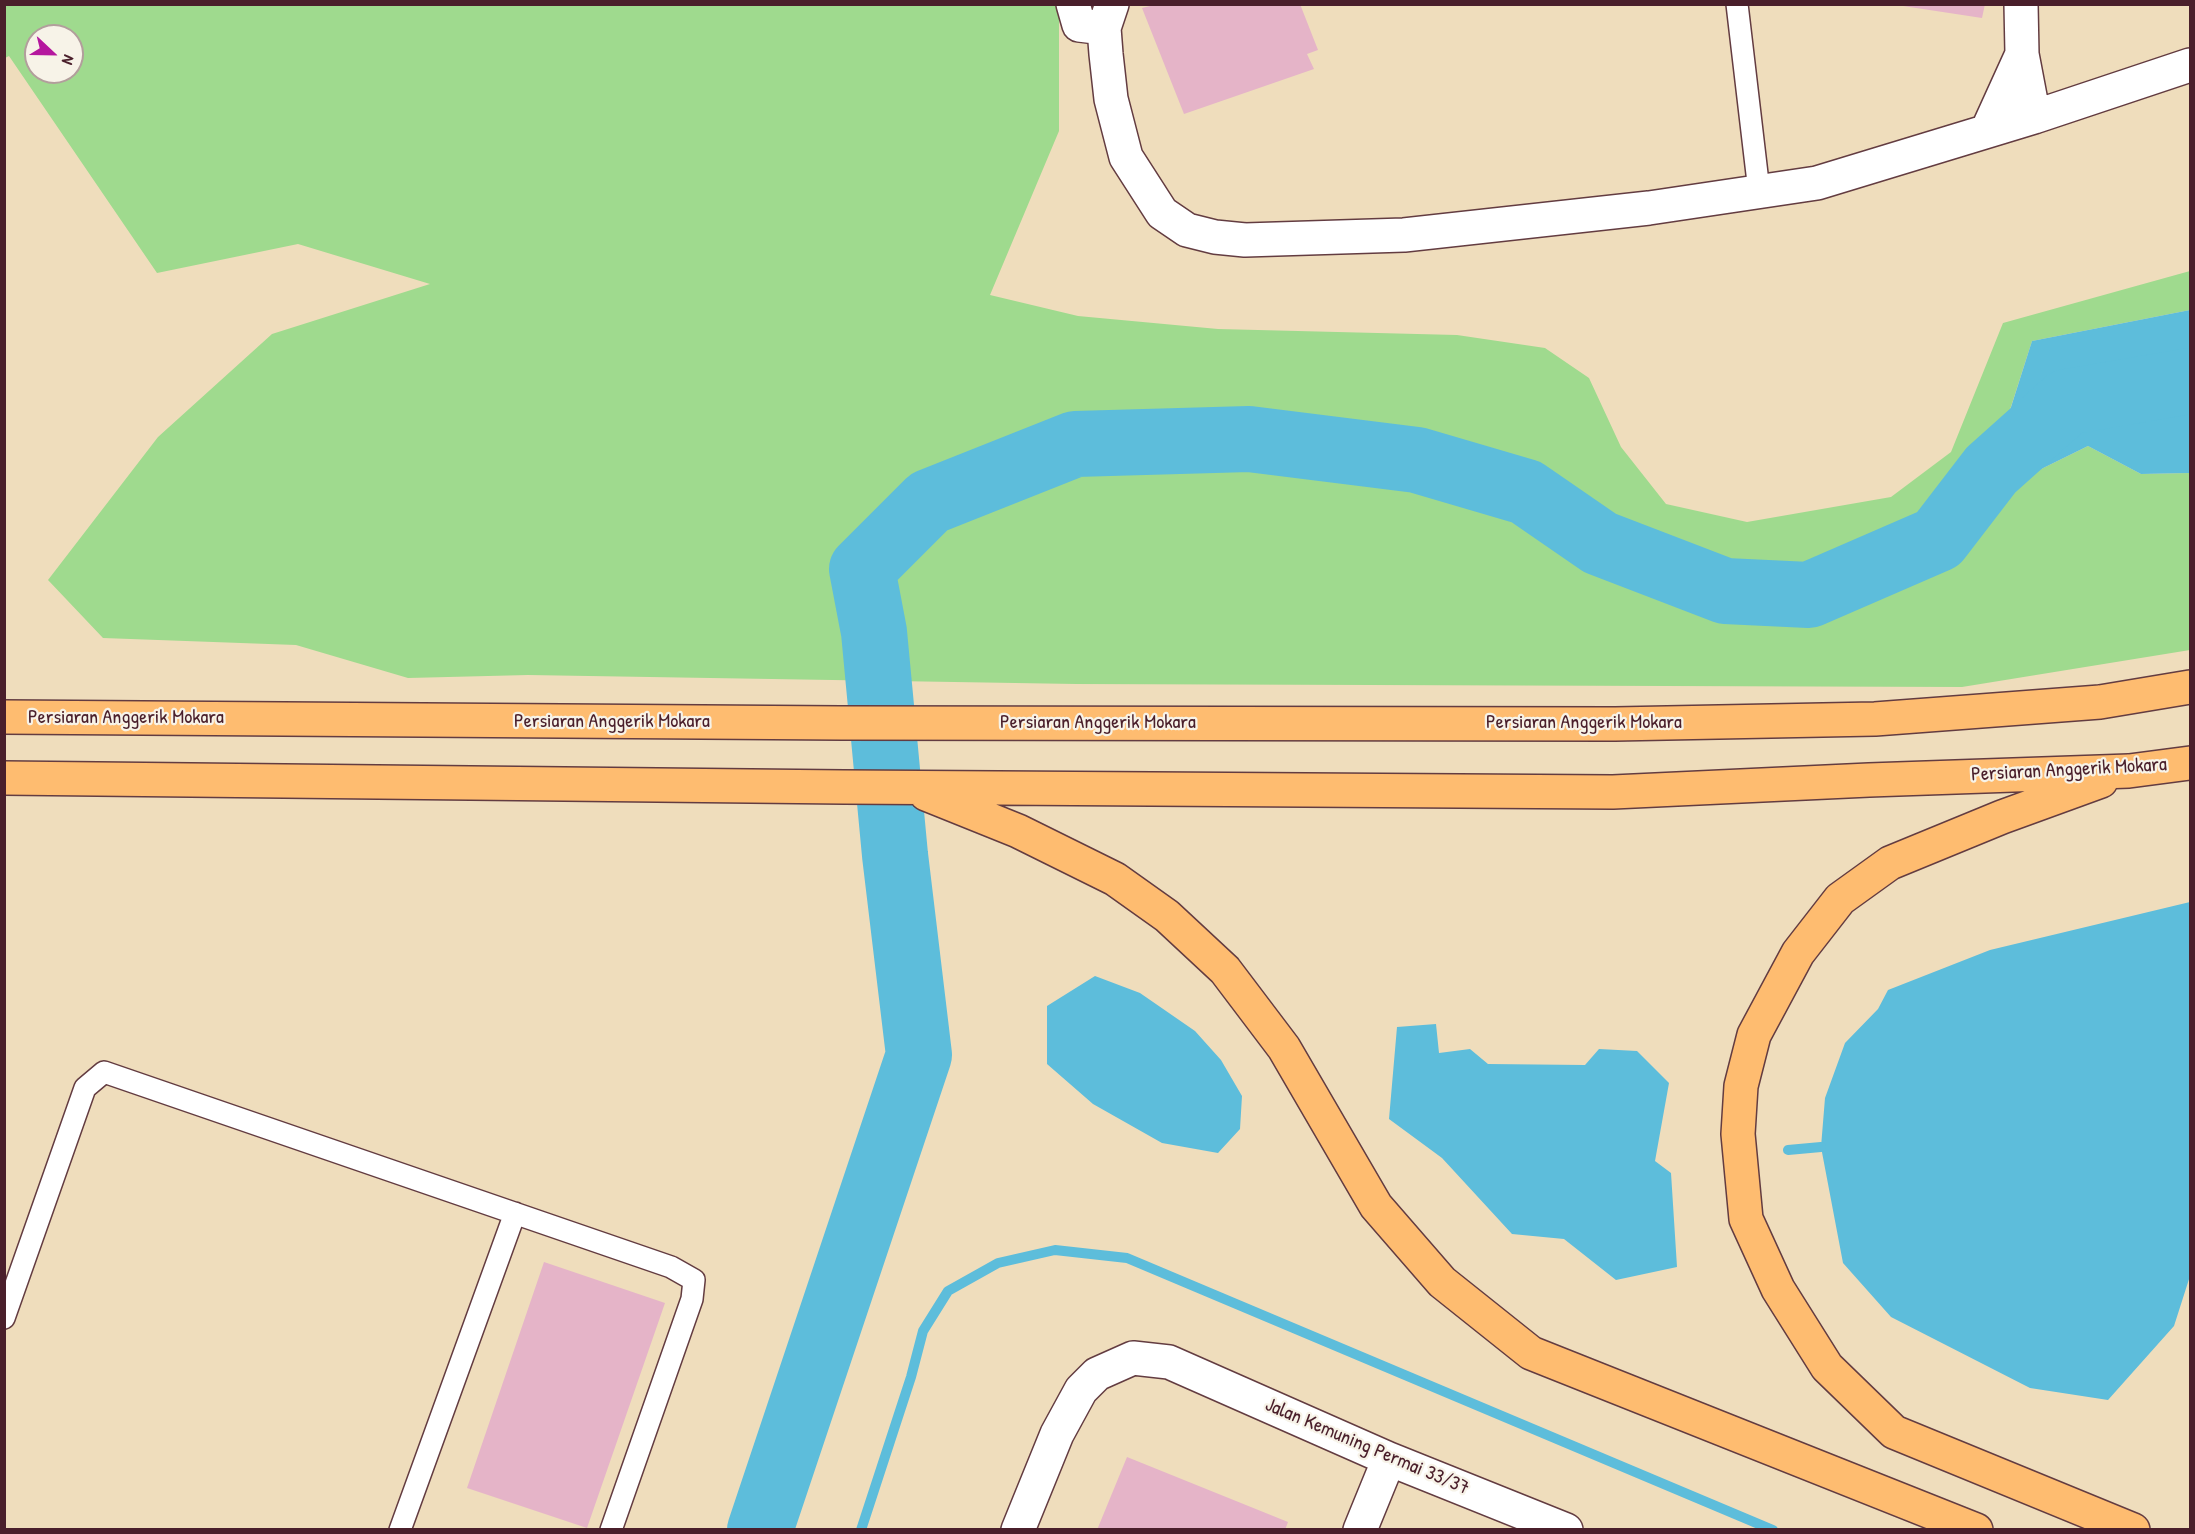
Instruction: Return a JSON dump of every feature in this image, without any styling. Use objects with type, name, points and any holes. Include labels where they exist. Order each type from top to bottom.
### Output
[{"type":"main road","name":"Persiaran Anggerik Mokara","points":[[4,717],[841,723],[1615,724],[1875,718],[2100,702],[2190,687]]},
{"type":"main road","name":"Persiaran Anggerik Mokara","points":[[4,778],[909,788],[1613,792],[2128,771],[2190,763]]},
{"type":"main road","points":[[2128,771],[2002,817],[1890,863],[1840,899],[1798,952],[1755,1035],[1741,1086],[1738,1134],[1746,1219],[1778,1289],[1827,1367],[1894,1432],[2133,1530]]},
{"type":"main road","points":[[909,788],[1018,831],[1115,879],[1167,916],[1225,970],[1284,1048],[1376,1206],[1442,1282],[1532,1353],[1976,1530]]},
{"type":"street","points":[[1073,4],[1079,25],[1108,16],[1111,99],[1126,157],[1162,213],[1187,230],[1215,237],[1245,240],[1404,235],[1649,208],[1817,183],[2034,117],[2190,65]]},
{"type":"street","points":[[2021,4],[2022,54],[2034,117]]},
{"type":"street","points":[[1987,131],[2022,54]]},
{"type":"street","name":"Jalan Kemuning Permai 33/37","points":[[1018,1530],[1057,1434],[1081,1390],[1097,1374],[1133,1358],[1169,1362],[1389,1459],[1566,1530]]},
{"type":"street","points":[[1360,1530],[1389,1459]]},
{"type":"lane","points":[[1737,4],[1759,191]]},
{"type":"lane","points":[[4,1318],[85,1088],[104,1072],[671,1267],[693,1280],[692,1299],[611,1530]]},
{"type":"lane","points":[[400,1530],[515,1213]]},
{"type":"green space","points":[[5,5],[1059,5],[1059,131],[990,295],[1078,316],[1218,329],[1457,335],[1545,348],[1589,378],[1621,447],[1666,504],[1747,522],[1891,497],[1951,452],[2003,323],[2190,271],[2190,310],[2032,341],[1991,469],[2029,475],[2088,446],[2141,474],[2190,473],[2190,650],[1962,687],[1076,684],[528,675],[408,678],[296,645],[103,638],[48,580],[158,437],[272,334],[430,284],[298,244],[157,273],[28,84],[84,84],[84,24],[24,24],[24,78],[9,56],[5,58]]},
{"type":"water","points":[[2190,310],[2190,473],[2141,474],[2088,446],[2029,475],[1991,470],[2032,341]]},
{"type":"water","points":[[2190,902],[2190,1276],[2174,1326],[2108,1400],[2030,1388],[1891,1317],[1843,1263],[1821,1147],[1825,1098],[1845,1043],[1878,1009],[1888,990],[1990,950]]},
{"type":"water","points":[[1095,976],[1140,993],[1195,1031],[1221,1060],[1242,1096],[1240,1129],[1218,1153],[1162,1143],[1093,1104],[1047,1064],[1047,1006]]},
{"type":"water","points":[[1436,1024],[1439,1053],[1470,1049],[1488,1064],[1585,1065],[1599,1049],[1637,1051],[1669,1083],[1655,1161],[1671,1173],[1677,1267],[1616,1280],[1564,1239],[1512,1234],[1442,1158],[1389,1119],[1397,1027]]},
{"type":"building","points":[[1158,4],[1300,4],[1318,50],[1307,54],[1314,69],[1184,114],[1142,8]]},
{"type":"building","points":[[1890,4],[1985,4],[1982,18]]},
{"type":"building","points":[[544,1262],[665,1303],[587,1528],[467,1488]]},
{"type":"building","points":[[1127,1457],[1288,1522],[1285,1530],[1097,1530]]},
{"type":"waterway","points":[[760,1530],[919,1055],[895,855],[874,632],[862,569],[929,502],[1075,444],[1249,439],[1417,460],[1526,492],[1600,543],[1725,591],[1809,595],[1938,539],[1991,470],[2067,402],[2190,381]]},
{"type":"waterway","points":[[1788,1150],[1821,1147]]},
{"type":"waterway","points":[[861,1530],[911,1377],[923,1331],[948,1291],[998,1263],[1055,1250],[1127,1258],[1773,1530]]}]
